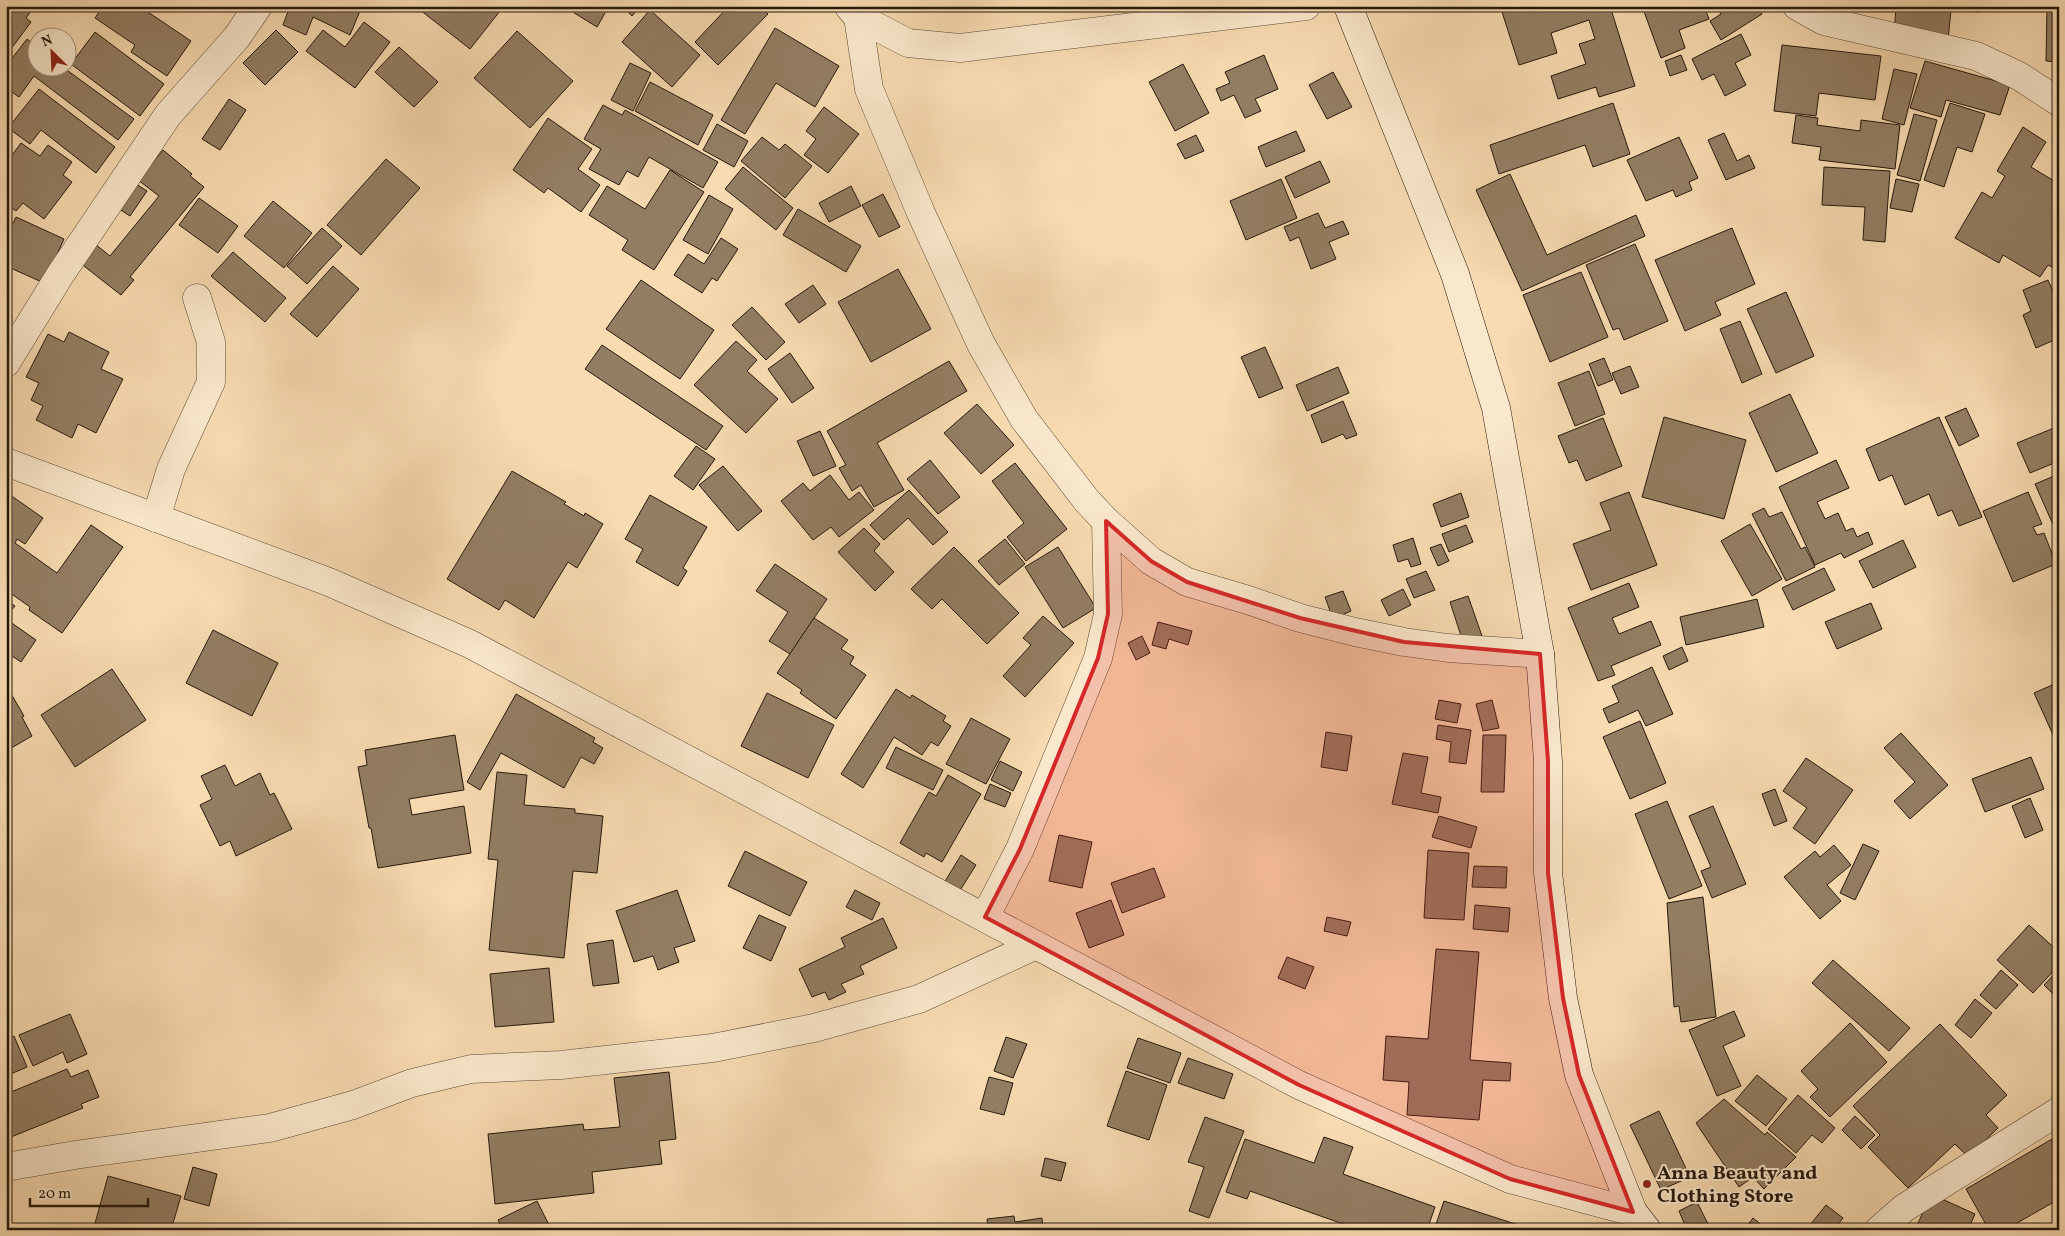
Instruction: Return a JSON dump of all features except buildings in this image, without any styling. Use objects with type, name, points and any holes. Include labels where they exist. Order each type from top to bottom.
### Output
[{"type":"street","points":[[6,363],[60,275],[168,114],[236,37],[258,6]]},
{"type":"street","points":[[853,11],[908,43],[960,48],[1306,6]]},
{"type":"street","points":[[1348,6],[1455,274],[1496,408],[1540,654],[1548,761],[1548,873],[1563,998],[1579,1075],[1640,1221]]},
{"type":"street","points":[[1797,6],[1824,21],[1976,56],[2019,76],[2059,102]]},
{"type":"street","points":[[853,11],[869,88],[920,213],[980,344],[1024,419],[1087,501],[1106,521],[1151,561],[1187,582],[1300,618],[1404,642],[1448,648],[1540,654]]},
{"type":"street","points":[[156,518],[171,468],[211,382],[210,342],[197,298]]},
{"type":"street","points":[[6,462],[329,582],[470,644],[1299,1085],[1510,1179],[1640,1221]]},
{"type":"street","points":[[985,918],[1020,849],[1098,658],[1108,614],[1106,521]]},
{"type":"street","points":[[6,1167],[75,1155],[270,1128],[353,1105],[412,1083],[472,1069],[561,1065],[712,1048],[814,1028],[919,999],[1036,945]]},
{"type":"street","points":[[1879,1230],[1904,1208],[2059,1111]]},
{"type":"highlighted area","points":[[1106,521],[1151,561],[1187,582],[1300,618],[1404,642],[1540,654],[1548,761],[1548,873],[1563,998],[1579,1075],[1633,1212],[1510,1179],[1299,1085],[985,917],[1020,849],[1098,658],[1108,614]]},
{"type":"place","name":"Anna Beauty and Clothing Store","points":[[1647,1184]]}]
